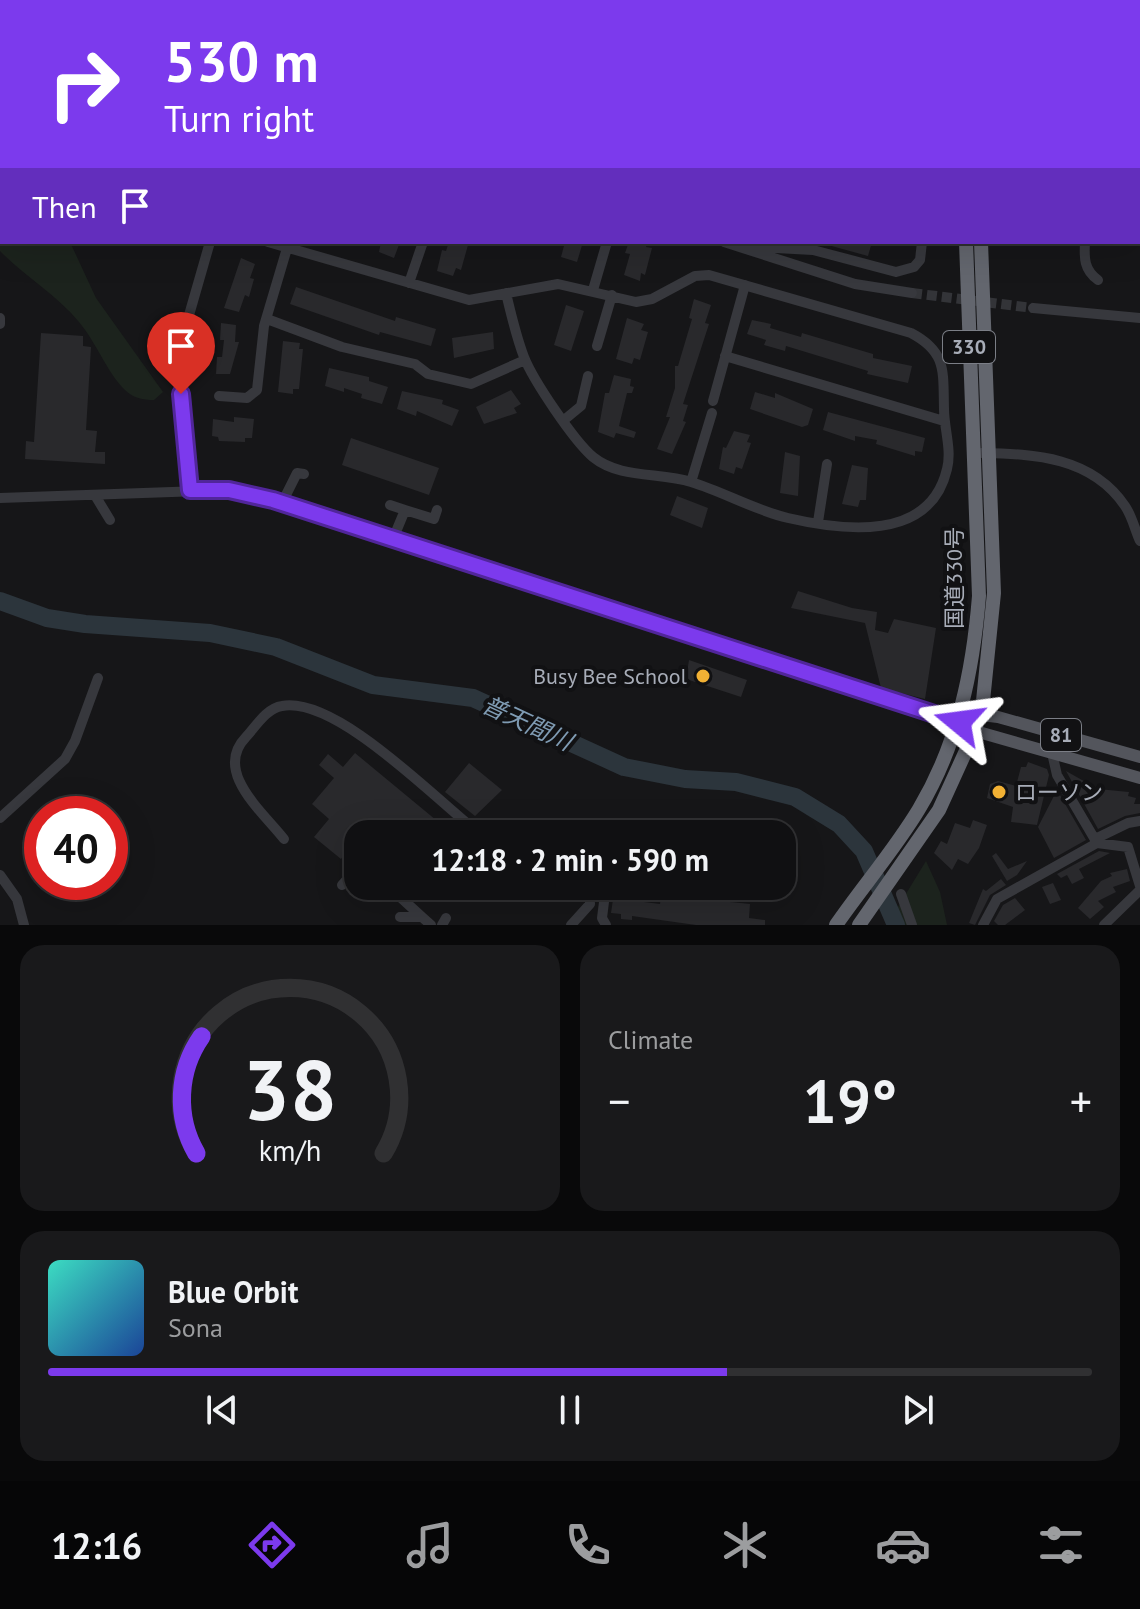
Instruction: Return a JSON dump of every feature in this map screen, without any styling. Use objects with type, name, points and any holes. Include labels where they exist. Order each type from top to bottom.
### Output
[{"type":"highway","name":"国道330号","points":[[836,925],[931,788],[959,722],[976,637],[979,596],[966,244]]},
{"type":"highway","name":"国道330号","points":[[859,925],[906,861],[950,788],[981,715],[993,607],[981,244]]},
{"type":"main road","points":[[959,722],[981,715]]},
{"type":"main road","name":"81","points":[[981,715],[1140,757]]},
{"type":"main road","name":"81","points":[[959,722],[975,731],[1140,778]]},
{"type":"street","points":[[190,490],[179,374],[181,343],[209,244]]},
{"type":"street","points":[[409,283],[422,244]]},
{"type":"street","points":[[593,290],[606,244]]},
{"type":"street","points":[[732,244],[855,284],[912,293]]},
{"type":"street","points":[[741,246],[813,250],[896,272],[914,267],[920,260],[922,244]]},
{"type":"street","points":[[219,396],[247,398],[257,390],[267,319],[288,245],[469,300],[506,293],[558,284],[636,302],[652,299],[695,276],[709,275],[911,333],[934,347],[943,369],[948,467],[942,483],[924,511],[908,521],[860,529],[789,518],[691,482],[630,473],[595,459],[579,444],[525,360],[506,293]]},
{"type":"street","points":[[1085,248],[1097,253]]},
{"type":"street","points":[[1085,248],[1089,274],[1098,280]]},
{"type":"street","points":[[691,482],[745,285]]},
{"type":"street","points":[[597,346],[612,295]]},
{"type":"street","points":[[1033,308],[1140,318]]},
{"type":"street","points":[[267,319],[342,347],[415,364],[428,374],[471,384],[525,360]]},
{"type":"street","points":[[725,356],[944,421]]},
{"type":"street","points":[[564,420],[581,406],[588,376]]},
{"type":"street","points":[[974,453],[1018,452],[1076,465],[1100,480],[1125,506],[1139,538]]},
{"type":"street","points":[[818,522],[827,464]]},
{"type":"street","points":[[282,503],[291,479],[297,473],[304,474]]},
{"type":"street","points":[[0,498],[229,490],[282,503],[809,676],[959,722]]},
{"type":"street","points":[[96,497],[110,520]]},
{"type":"street","points":[[390,505],[434,519],[437,510]]},
{"type":"street","points":[[393,539],[405,510]]},
{"type":"street","points":[[0,818],[65,759],[75,741],[98,678]]},
{"type":"street","points":[[284,839],[234,773],[233,759],[236,747],[267,714],[281,706],[322,713],[352,727],[463,820]]},
{"type":"street","points":[[1052,753],[1057,775],[1096,841],[1128,847],[1140,888],[1104,925]]},
{"type":"street","points":[[983,925],[997,899],[1128,823],[1140,821]]},
{"type":"street","points":[[0,875],[17,899],[24,925]]},
{"type":"street","points":[[901,894],[912,925]]},
{"type":"street","points":[[403,900],[431,925]]},
{"type":"street","points":[[571,925],[590,904],[590,900]]},
{"type":"street","points":[[604,900],[602,918],[606,925]]},
{"type":"street","points":[[400,917],[422,917]]},
{"type":"shaded area","points":[[0,244],[71,244],[96,298],[163,392],[154,400],[138,398],[125,390],[70,312],[0,251]]},
{"type":"shaded area","points":[[926,861],[940,892],[947,925],[887,925]]},
{"type":"building","points":[[381,244],[399,244],[394,258],[379,252]]},
{"type":"building","points":[[448,244],[468,245],[461,270],[456,268],[453,276],[437,271],[442,250],[446,251]]},
{"type":"building","points":[[564,244],[582,244],[577,262],[561,257]]},
{"type":"building","points":[[628,244],[647,244],[646,247],[652,248],[645,275],[641,273],[640,281],[624,275],[630,254],[625,253]]},
{"type":"building","points":[[824,244],[871,244],[868,256]]},
{"type":"building","points":[[241,258],[255,264],[250,278],[254,279],[249,297],[245,295],[239,312],[224,308]]},
{"type":"building","points":[[296,287],[395,321],[396,317],[436,329],[431,346],[380,332],[379,335],[290,304]]},
{"type":"building","points":[[694,299],[711,305],[705,323],[709,324],[683,404],[688,405],[683,421],[686,422],[672,454],[657,449],[670,417],[666,417],[675,388],[675,366],[678,366],[692,319],[689,318]]},
{"type":"building","points":[[566,305],[584,311],[571,351],[554,345]]},
{"type":"building","points":[[627,318],[644,324],[641,330],[648,332],[640,360],[634,358],[632,364],[616,359]]},
{"type":"building","points":[[752,320],[771,324],[770,328],[801,337],[802,333],[873,354],[873,358],[912,366],[908,383],[867,374],[868,371],[786,346],[785,351],[764,345],[766,340],[747,334]]},
{"type":"building","points":[[221,323],[236,325],[235,342],[239,342],[230,374],[216,374],[217,357],[222,357],[224,340],[220,340]]},
{"type":"building","points":[[493,332],[494,349],[454,358],[452,338]]},
{"type":"building","points":[[41,333],[83,336],[83,346],[91,347],[86,430],[97,431],[95,452],[105,452],[105,464],[25,459],[26,441],[34,442]]},
{"type":"building","points":[[283,341],[300,343],[299,349],[303,349],[299,389],[293,389],[293,394],[278,392]]},
{"type":"building","points":[[329,368],[369,377],[369,381],[388,387],[382,404],[361,398],[362,394],[344,388],[344,392],[325,386]]},
{"type":"building","points":[[614,375],[631,379],[630,386],[634,387],[632,393],[627,393],[619,426],[636,432],[634,438],[616,433],[614,438],[598,432],[605,393],[609,393]]},
{"type":"building","points":[[511,390],[521,404],[514,408],[517,413],[484,424],[476,407]]},
{"type":"building","points":[[402,391],[443,400],[442,404],[459,410],[452,426],[417,411],[416,416],[397,409]]},
{"type":"building","points":[[755,392],[775,398],[775,393],[813,409],[808,425],[802,427],[750,409]]},
{"type":"building","points":[[828,412],[925,438],[922,452],[915,451],[915,456],[876,444],[877,440],[855,436],[855,441],[823,430]]},
{"type":"building","points":[[234,417],[254,419],[252,438],[245,438],[245,442],[219,441],[218,437],[212,436],[213,419],[234,422]]},
{"type":"building","points":[[734,431],[750,435],[747,442],[751,443],[742,469],[736,467],[734,474],[719,469],[723,447],[726,448]]},
{"type":"building","points":[[351,438],[439,468],[429,495],[342,465]]},
{"type":"building","points":[[785,452],[800,456],[798,496],[780,493]]},
{"type":"building","points":[[852,465],[868,468],[866,500],[860,500],[858,507],[842,504]]},
{"type":"building","points":[[677,496],[708,508],[702,528],[670,515]]},
{"type":"building","points":[[798,591],[852,608],[877,612],[875,630],[888,633],[894,619],[936,628],[925,699],[881,688],[865,623],[791,608]]},
{"type":"building","points":[[689,660],[747,680],[741,697],[686,679]]},
{"type":"building","points":[[355,753],[436,820],[344,820],[344,855],[341,859],[314,837],[329,819],[312,804],[334,778],[319,765],[328,754],[343,767]]},
{"type":"building","points":[[1028,762],[1047,769],[1049,775],[1037,825],[1011,822],[1013,807],[987,798],[990,784],[998,781],[1016,786],[1021,767],[1026,767]]},
{"type":"building","points":[[469,763],[502,790],[475,816],[445,792]]},
{"type":"building","points":[[1066,771],[1098,789],[1129,792],[1128,796],[1136,798],[1134,804],[1140,804],[1140,813],[1125,816],[1098,829]]},
{"type":"building","points":[[1057,790],[1086,840],[1054,858],[1038,827]]},
{"type":"building","points":[[973,820],[987,825],[979,848],[968,864],[958,859],[952,870],[934,853],[941,841],[947,844],[955,823],[970,828]]},
{"type":"building","points":[[1099,851],[1110,853],[1079,869],[1084,878],[1072,884],[1067,875],[1061,878],[1057,874]]},
{"type":"building","points":[[996,853],[1008,869],[1027,861],[1017,875],[1007,881],[992,856]]},
{"type":"building","points":[[1127,869],[1130,881],[1113,887],[1116,892],[1098,901],[1104,907],[1090,919],[1078,908],[1101,881],[1112,876],[1110,873]]},
{"type":"building","points":[[1001,879],[1006,885],[990,895],[975,925],[969,923],[983,889],[986,891]]},
{"type":"building","points":[[1053,883],[1061,900],[1050,904],[1042,887]]},
{"type":"building","points":[[1015,898],[1025,910],[1005,925],[998,925],[994,921],[1003,905]]},
{"type":"building","points":[[613,900],[644,900],[660,904],[660,900],[710,900],[750,904],[749,918],[765,920],[765,925],[696,925],[632,916],[632,920],[621,919],[621,914],[611,913]]},
{"type":"waterway","name":"普天間川","points":[[0,601],[47,618],[85,624],[210,633],[276,647],[373,685],[473,698],[624,767],[685,779],[736,782],[795,797],[839,824],[864,851],[896,925]]},
{"type":"tunnel","points":[[912,293],[1033,308]]},
{"type":"place","name":"Busy Bee School","points":[[703,676]]},
{"type":"place","name":"ローソン","points":[[999,792]]},
{"type":"route","points":[[181,394],[190,490],[229,490],[273,500],[959,722]]}]
